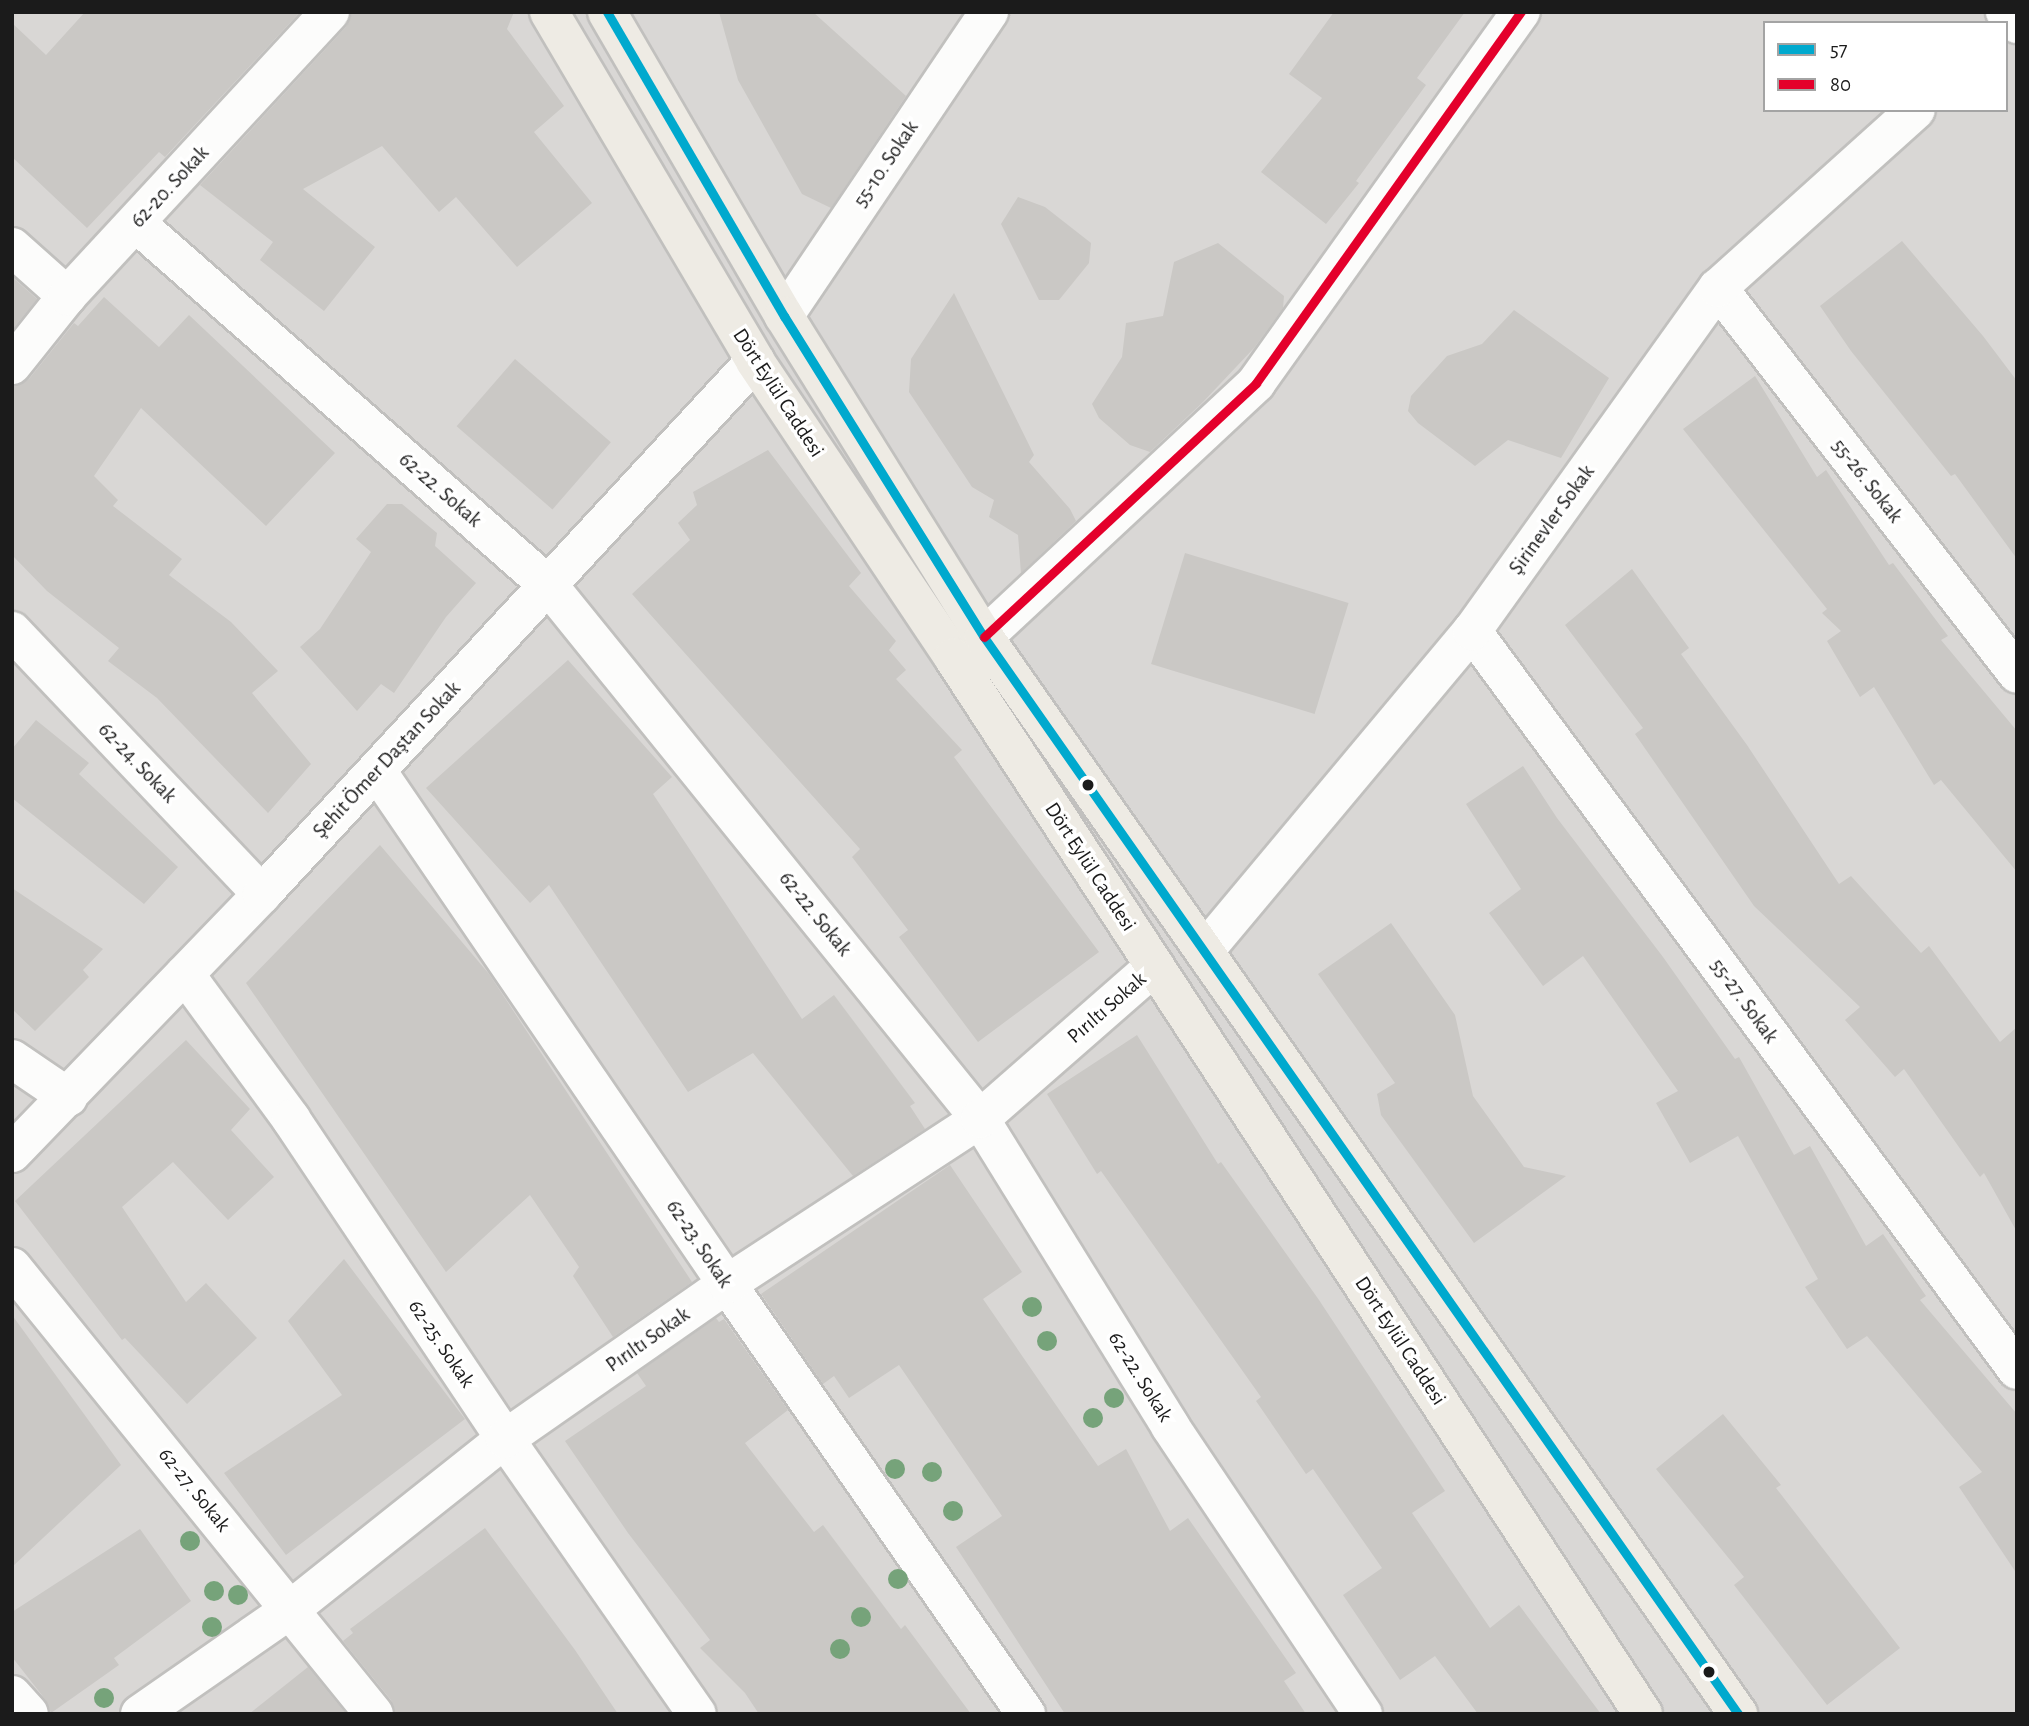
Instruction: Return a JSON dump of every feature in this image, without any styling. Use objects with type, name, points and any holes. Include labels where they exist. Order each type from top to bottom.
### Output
[{"type":"main road","name":"Dört Eylül Caddesi","points":[[548,12],[755,361],[1155,966],[1643,1714]]},
{"type":"main road","name":"Dört Eylül Caddesi","points":[[607,12],[784,316],[984,637],[1206,949],[1738,1714]]},
{"type":"street","name":"62-20. Sokak","points":[[12,365],[67,296],[137,224],[330,12]]},
{"type":"street","name":"55-10. Sokak","points":[[784,316],[989,12]]},
{"type":"street","points":[[984,637],[1256,383],[1521,12]]},
{"type":"street","name":"Şirinevler Sokak","points":[[1206,949],[1472,631],[1718,288],[1914,112]]},
{"type":"street","name":"62-22. Sokak","points":[[137,224],[550,586],[980,1119],[1171,1426],[1363,1714]]},
{"type":"street","points":[[12,247],[67,296]]},
{"type":"street","name":"55-26. Sokak","points":[[1718,288],[2017,674]]},
{"type":"street","name":"Şehit Ömer Daştan Sokak","points":[[12,1153],[262,894],[550,586],[755,361]]},
{"type":"street","name":"62-24. Sokak","points":[[12,631],[262,894]]},
{"type":"street","name":"55-27. Sokak","points":[[1472,631],[2017,1370]]},
{"type":"street","name":"62-23. Sokak","points":[[377,771],[727,1284],[1026,1714]]},
{"type":"street","name":"Pırıltı Sokak","points":[[141,1714],[291,1609],[505,1439],[727,1284],[980,1119],[1155,966]]},
{"type":"street","name":"62-25. Sokak","points":[[186,974],[291,1119],[505,1439],[697,1714]]},
{"type":"street","points":[[12,1059],[68,1097]]},
{"type":"street","name":"62-27. Sokak","points":[[12,1267],[374,1714]]},
{"type":"street","points":[[12,1695],[29,1714]]},
{"type":"shaded area","points":[[12,12],[2017,12],[2017,1714],[12,1714]]},
{"type":"building","points":[[85,12],[300,12],[165,157],[159,152],[87,228],[12,157],[12,23],[46,55]]},
{"type":"building","points":[[351,12],[514,12],[507,29],[564,106],[534,132],[592,203],[517,267],[456,197],[439,212],[382,146],[303,189],[375,247],[324,311],[260,260],[273,242],[200,185],[346,27]]},
{"type":"building","points":[[719,12],[813,12],[906,96],[831,208],[802,194],[738,80]]},
{"type":"building","points":[[1334,12],[1465,12],[1417,78],[1426,85],[1356,181],[1359,183],[1326,224],[1261,172],[1322,98],[1289,74]]},
{"type":"building","points":[[1018,197],[1045,207],[1091,243],[1089,263],[1059,300],[1039,300],[1001,224]]},
{"type":"building","points":[[1902,241],[1983,336],[2017,381],[2017,559],[1955,474],[1951,476],[1851,351],[1820,306]]},
{"type":"building","points":[[1218,243],[1284,296],[1283,308],[1254,348],[1203,402],[1150,452],[1130,445],[1099,418],[1092,404],[1122,357],[1126,323],[1163,316],[1174,262]]},
{"type":"building","points":[[12,277],[37,299],[12,330]]},
{"type":"building","points":[[954,293],[1034,455],[1029,462],[1070,509],[1076,521],[1021,573],[1018,535],[989,517],[994,500],[972,487],[909,392],[911,359]]},
{"type":"building","points":[[104,297],[159,347],[189,315],[335,453],[266,526],[141,408],[94,476],[118,500],[113,506],[182,559],[169,575],[231,622],[278,671],[252,693],[311,764],[268,813],[157,698],[108,661],[119,648],[47,591],[12,555],[12,386],[29,379],[74,323],[78,326]]},
{"type":"building","points":[[1514,310],[1609,378],[1561,458],[1508,440],[1475,466],[1418,423],[1408,411],[1411,396],[1447,356],[1482,344]]},
{"type":"building","points":[[515,359],[611,442],[552,509],[457,426]]},
{"type":"building","points":[[1755,376],[1817,477],[1826,470],[1889,565],[1893,563],[1948,636],[1941,640],[2017,731],[2017,872],[1941,780],[1934,785],[1874,687],[1860,697],[1827,641],[1841,631],[1822,613],[1827,609],[1683,429]]},
{"type":"building","points":[[768,450],[861,573],[849,586],[896,641],[889,650],[906,670],[896,679],[962,750],[954,757],[1099,952],[978,1042],[899,937],[908,930],[852,857],[860,849],[632,594],[690,540],[678,523],[697,505],[693,492]]},
{"type":"building","points":[[387,504],[402,504],[437,533],[435,546],[476,583],[446,617],[394,693],[381,684],[357,711],[300,647],[320,629],[371,552],[356,539]]},
{"type":"building","points":[[1185,553],[1349,603],[1315,714],[1151,664]]},
{"type":"building","points":[[1632,569],[1689,648],[1681,654],[1747,745],[1839,884],[1851,876],[1921,953],[1929,946],[2000,1042],[2017,1027],[2017,1232],[1984,1173],[1980,1177],[1904,1069],[1895,1077],[1845,1020],[1860,1007],[1754,906],[1635,734],[1643,728],[1565,625]]},
{"type":"building","points":[[568,660],[672,777],[653,794],[802,1019],[834,995],[915,1103],[910,1106],[925,1129],[853,1176],[753,1053],[688,1092],[549,885],[530,903],[426,788]]},
{"type":"building","points":[[36,720],[89,763],[79,774],[178,867],[144,904],[12,798],[12,749]]},
{"type":"building","points":[[1523,766],[1557,818],[1663,957],[1735,1059],[1739,1057],[1794,1155],[1810,1146],[1866,1246],[1883,1234],[1926,1296],[1920,1300],[2017,1414],[2017,1574],[1959,1487],[1982,1472],[1867,1336],[1847,1349],[1805,1287],[1818,1279],[1738,1136],[1690,1163],[1656,1103],[1678,1091],[1583,956],[1543,986],[1489,913],[1521,889],[1466,804]]},
{"type":"building","points":[[380,845],[489,974],[692,1282],[613,1337],[573,1276],[579,1267],[530,1195],[446,1272],[246,983]]},
{"type":"building","points":[[12,888],[103,949],[83,970],[89,977],[35,1031],[12,1009]]},
{"type":"building","points":[[1391,923],[1455,1015],[1473,1096],[1524,1167],[1566,1176],[1474,1243],[1381,1115],[1377,1094],[1395,1083],[1318,974]]},
{"type":"building","points":[[1137,1035],[1218,1164],[1221,1162],[1319,1300],[1445,1491],[1412,1513],[1490,1628],[1519,1605],[1601,1714],[1478,1714],[1435,1656],[1400,1680],[1343,1595],[1382,1568],[1313,1469],[1306,1474],[1256,1401],[1261,1397],[1101,1171],[1097,1174],[1047,1094]]},
{"type":"building","points":[[186,1040],[250,1109],[231,1130],[274,1177],[228,1220],[173,1162],[122,1207],[186,1302],[206,1283],[257,1338],[187,1404],[125,1338],[122,1340],[15,1201]]},
{"type":"building","points":[[950,1165],[1022,1272],[983,1299],[1098,1466],[1126,1449],[1170,1531],[1188,1518],[1296,1673],[1284,1681],[1306,1714],[1065,1714],[956,1547],[1002,1516],[899,1365],[849,1398],[834,1376],[823,1384],[761,1294]]},
{"type":"building","points":[[344,1259],[465,1419],[286,1555],[224,1473],[342,1395],[288,1321]]},
{"type":"building","points":[[12,1315],[121,1465],[12,1567]]},
{"type":"building","points":[[716,1318],[719,1322],[724,1319],[788,1410],[745,1443],[814,1532],[823,1525],[901,1629],[905,1625],[971,1714],[759,1714],[745,1693],[700,1648],[710,1640],[628,1533],[565,1441],[646,1386],[637,1373]]},
{"type":"building","points":[[1723,1414],[1781,1485],[1776,1488],[1900,1648],[1827,1705],[1734,1585],[1744,1577],[1656,1469]]},
{"type":"building","points":[[485,1528],[575,1650],[618,1714],[395,1714],[391,1700],[343,1641],[353,1633],[350,1629]]},
{"type":"building","points":[[140,1529],[191,1601],[114,1658],[119,1665],[51,1713],[45,1699],[12,1657],[12,1612]]},
{"type":"building","points":[[308,1667],[346,1714],[249,1714]]},
{"type":"transit line","name":"57","points":[[607,12],[784,316],[984,637],[1738,1714]]},
{"type":"transit line","name":"80","points":[[984,637],[1256,383],[1521,12]]}]
